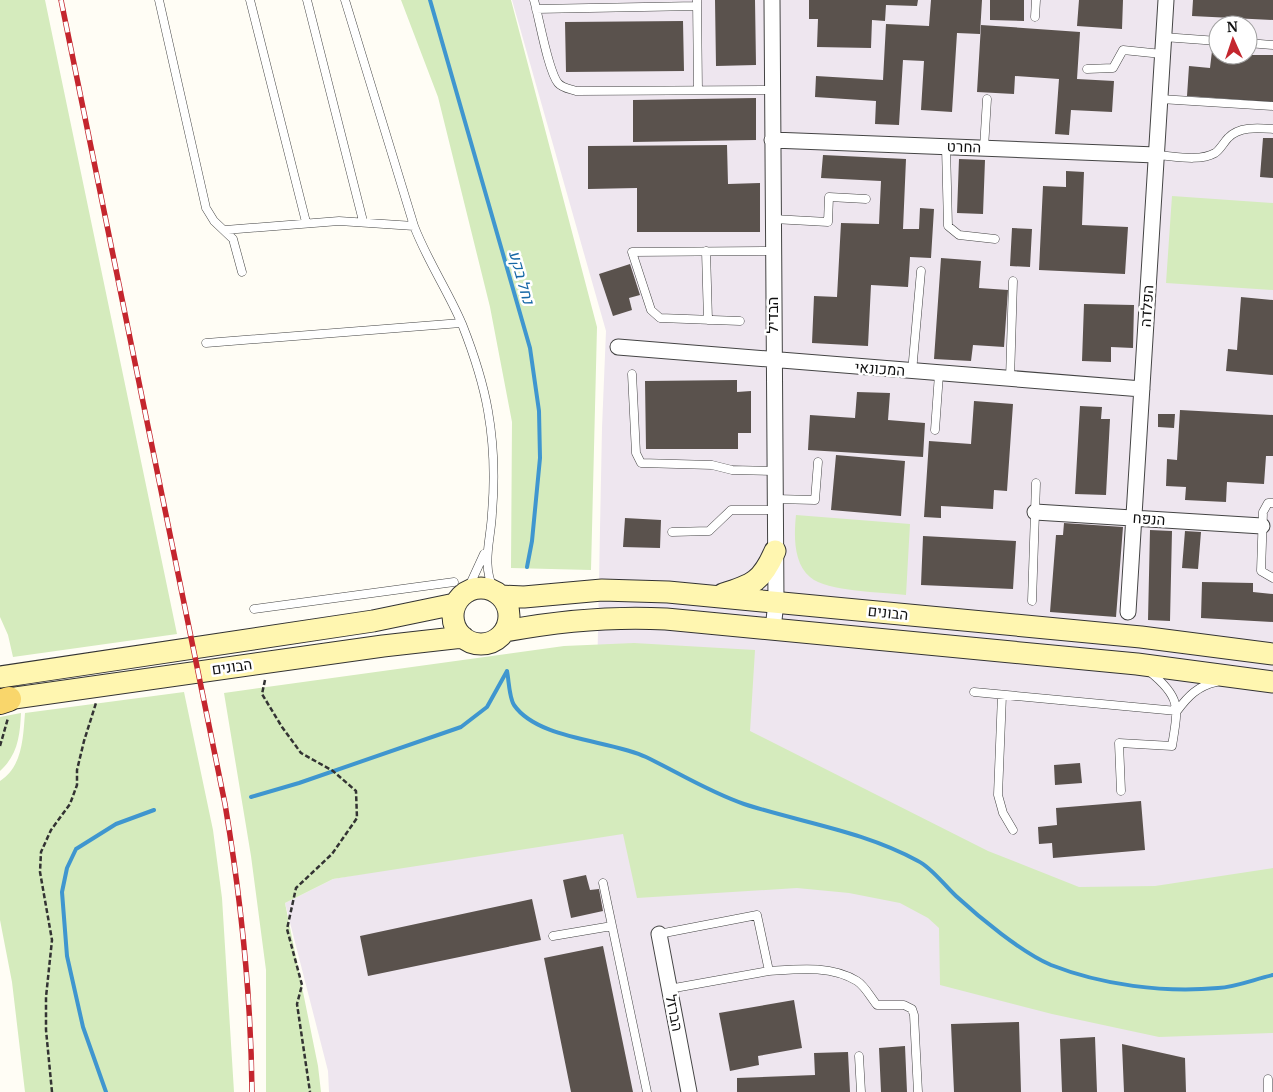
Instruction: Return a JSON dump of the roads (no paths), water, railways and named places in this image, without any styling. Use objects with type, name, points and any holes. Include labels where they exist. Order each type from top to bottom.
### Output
[{"type":"street","name":"הבדיל","points":[[772,0],[776,602],[773,629]]},
{"type":"street","name":"הפלדה","points":[[1128,612],[1166,0]]},
{"type":"street","name":"החרט","points":[[772,140],[1156,155]]},
{"type":"street","name":"המכונאי","points":[[618,347],[1142,389]]},
{"type":"street","name":"הנפח","points":[[1035,512],[1262,526]]},
{"type":"street","points":[[716,596],[744,588],[757,580],[767,570],[775,551]]},
{"type":"street","points":[[476,588],[498,593],[509,612],[509,622],[505,631],[490,642],[481,644],[463,637],[454,622],[459,593],[476,588]]},
{"type":"street","name":"הבונים","points":[[498,593],[524,597],[632,590],[716,596],[1141,637],[1273,654]]},
{"type":"street","name":"הבונים","points":[[0,677],[373,621],[459,593]]},
{"type":"street","name":"הבונים","points":[[505,631],[567,621],[622,617],[773,629],[1137,664],[1273,682]]},
{"type":"street","name":"הבונים","points":[[3,700],[268,662],[463,637]]},
{"type":"street","name":"הברזל","points":[[659,934],[689,1092]]},
{"type":"lane","points":[[159,0],[206,208],[214,221],[225,230],[235,243],[242,272]]},
{"type":"lane","points":[[250,0],[306,222]]},
{"type":"lane","points":[[307,0],[363,221]]},
{"type":"lane","points":[[345,0],[414,226],[423,249],[461,323],[477,366],[488,408],[494,448],[492,515],[487,572],[498,593]]},
{"type":"lane","points":[[534,0],[552,70],[558,83],[566,88],[576,91],[772,90]]},
{"type":"lane","points":[[1035,17],[1036,0]]},
{"type":"lane","points":[[536,9],[697,3],[698,90]]},
{"type":"lane","points":[[1163,38],[1208,40]]},
{"type":"lane","points":[[1258,44],[1273,45]]},
{"type":"lane","points":[[1087,69],[1113,68],[1123,50],[1162,54]]},
{"type":"lane","points":[[984,148],[987,99]]},
{"type":"lane","points":[[1160,99],[1273,106]]},
{"type":"lane","points":[[1156,155],[1190,157],[1205,155],[1216,152],[1230,136],[1251,127],[1273,129]]},
{"type":"lane","points":[[946,147],[948,226],[959,235],[995,239]]},
{"type":"lane","points":[[773,219],[828,222],[829,197],[866,199]]},
{"type":"lane","points":[[225,230],[306,222],[363,221],[414,226]]},
{"type":"lane","points":[[706,251],[708,320]]},
{"type":"lane","points":[[740,321],[660,318],[651,310],[632,252],[773,251]]},
{"type":"lane","points":[[912,372],[921,270]]},
{"type":"lane","points":[[1010,379],[1013,281]]},
{"type":"lane","points":[[206,343],[461,323]]},
{"type":"lane","points":[[632,374],[636,453],[642,463],[712,465],[732,470],[775,471]]},
{"type":"lane","points":[[935,430],[939,374]]},
{"type":"lane","points":[[672,532],[709,530],[731,510],[815,500],[818,462]]},
{"type":"lane","points":[[1032,601],[1036,483]]},
{"type":"lane","points":[[1273,502],[1268,503],[1262,512],[1261,571],[1273,578]]},
{"type":"lane","points":[[254,609],[459,593],[488,545]]},
{"type":"lane","points":[[1137,664],[1162,682],[1172,695],[1178,711]]},
{"type":"lane","points":[[1121,791],[1119,742],[1172,746],[1178,711],[1189,695],[1202,686],[1240,678]]},
{"type":"lane","points":[[974,692],[1178,711]]},
{"type":"lane","points":[[1002,695],[998,795],[1003,813],[1013,830]]},
{"type":"lane","points":[[603,884],[647,1092]]},
{"type":"lane","points":[[659,934],[757,915],[769,971]]},
{"type":"lane","points":[[553,936],[612,926]]},
{"type":"lane","points":[[669,988],[769,971],[816,968],[838,973],[858,982],[877,1005],[904,1005],[912,1009],[914,1014],[918,1092]]},
{"type":"lane","points":[[859,1056],[861,1092]]},
{"type":"lane","points":[[1268,1079],[1268,1092]]},
{"type":"waterway","name":"נחל בקע","points":[[430,0],[530,348],[539,411],[540,458],[532,541],[527,567]]},
{"type":"waterway","points":[[507,671],[512,702],[525,717],[540,726],[576,738],[631,751],[719,794],[744,804],[832,828],[897,851],[923,864],[989,924],[1027,952],[1051,965],[1091,978],[1133,986],[1176,989],[1239,985],[1273,975]]},
{"type":"waterway","points":[[251,797],[299,783],[461,727],[487,707],[507,671]]},
{"type":"waterway","points":[[106,1092],[83,1027],[67,956],[62,892],[67,868],[76,849],[116,824],[154,810]]},
{"type":"railway","points":[[61,0],[225,804],[236,875],[244,947],[250,1019],[252,1092]]}]
